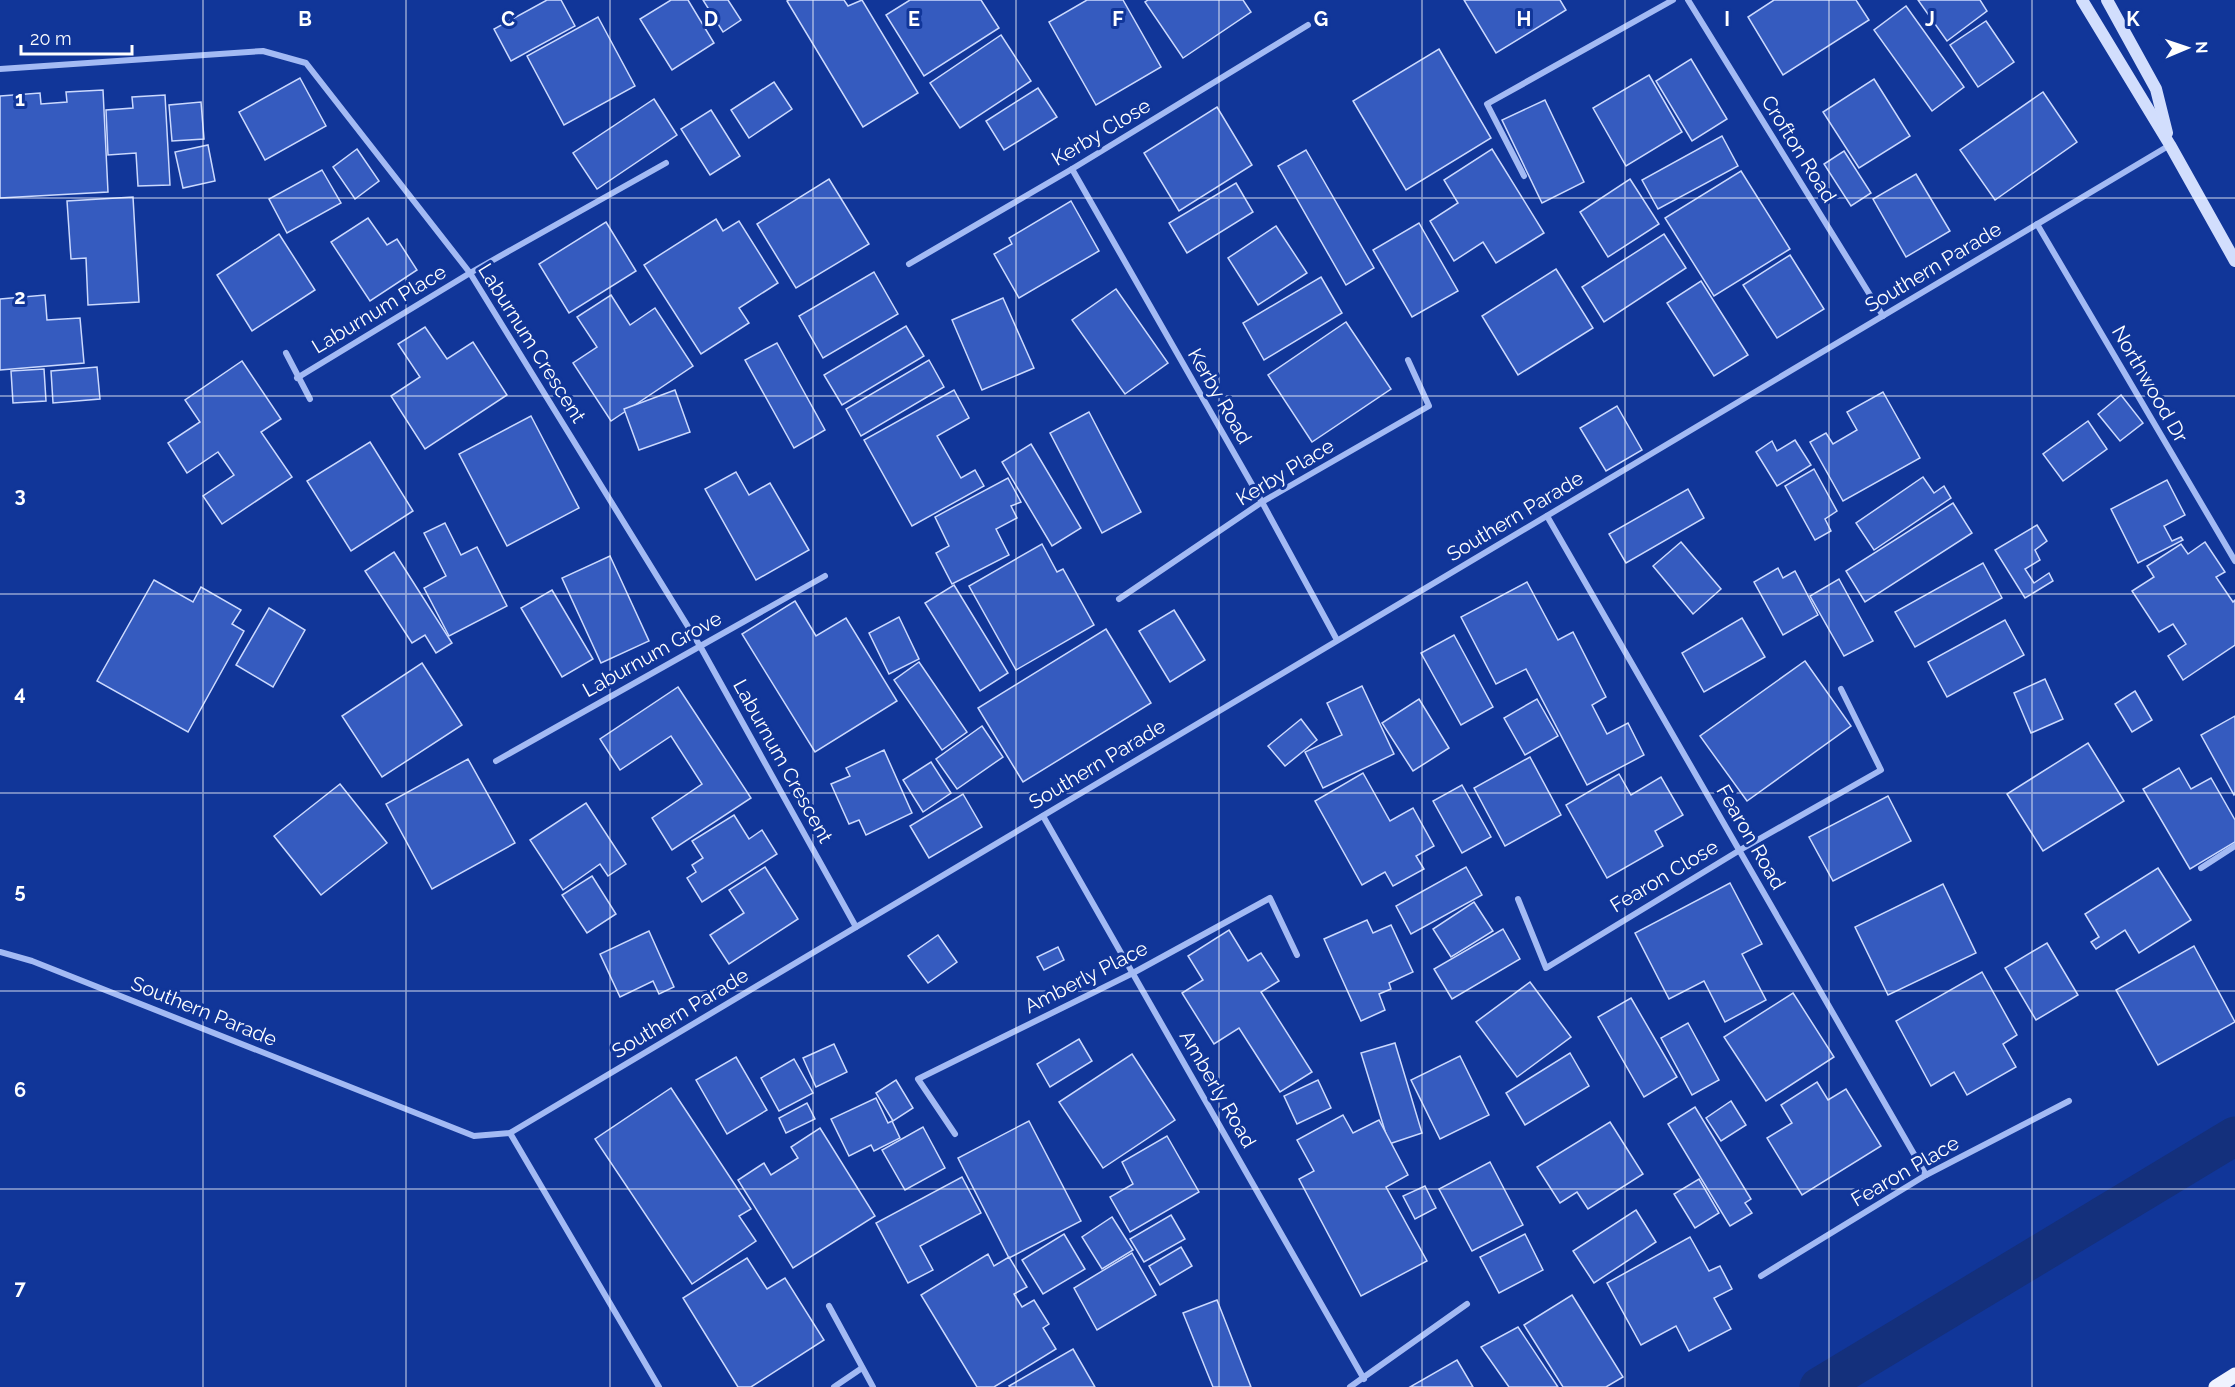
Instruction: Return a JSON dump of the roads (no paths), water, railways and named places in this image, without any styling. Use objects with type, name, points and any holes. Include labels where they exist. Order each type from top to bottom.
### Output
[{"type":"main road","points":[[2082,0],[2170,146],[2235,261]]},
{"type":"main road","points":[[2107,0],[2156,89],[2170,146]]},
{"type":"main road","points":[[2216,1387],[2235,1376]]},
{"type":"street","points":[[1524,176],[1487,105],[1673,0]]},
{"type":"street","name":"Crofton Road","points":[[1688,0],[1883,316]]},
{"type":"street","name":"Kerby Close","points":[[909,264],[1072,169],[1308,25]]},
{"type":"street","name":"Laburnum Crescent","points":[[0,69],[263,51],[306,63],[470,273],[700,646],[856,927]]},
{"type":"street","name":"Southern Parade","points":[[0,952],[33,961],[474,1136],[510,1133],[2170,146]]},
{"type":"street","name":"Laburnum Place","points":[[297,378],[470,273],[666,163]]},
{"type":"street","name":"Kerby Road","points":[[1072,169],[1262,502],[1337,640]]},
{"type":"street","name":"Northwood Dr","points":[[2037,224],[2235,561]]},
{"type":"street","name":"Laburnum Place","points":[[286,353],[297,378],[310,399]]},
{"type":"street","name":"Kerby Place","points":[[1119,599],[1262,502],[1429,406],[1408,360]]},
{"type":"street","name":"Fearon Road","points":[[1547,516],[1926,1175]]},
{"type":"street","name":"Laburnum Grove","points":[[496,761],[825,576]]},
{"type":"street","name":"Fearon Close","points":[[1518,899],[1546,968],[1740,850],[1881,770],[1840,689]]},
{"type":"street","name":"Amberly Road","points":[[1043,816],[1364,1379]]},
{"type":"street","points":[[2201,868],[2235,846]]},
{"type":"street","name":"Amberly Place","points":[[955,1134],[918,1078],[1133,973],[1270,898],[1297,955]]},
{"type":"street","name":"Fearon Place","points":[[1761,1276],[1926,1175],[2068,1101]]},
{"type":"street","points":[[510,1133],[659,1387]]},
{"type":"street","points":[[1350,1387],[1467,1304]]},
{"type":"street","points":[[829,1306],[873,1387]]},
{"type":"street","points":[[834,1387],[862,1368]]},
{"type":"waterway","points":[[1819,1387],[2235,1136]]}]
